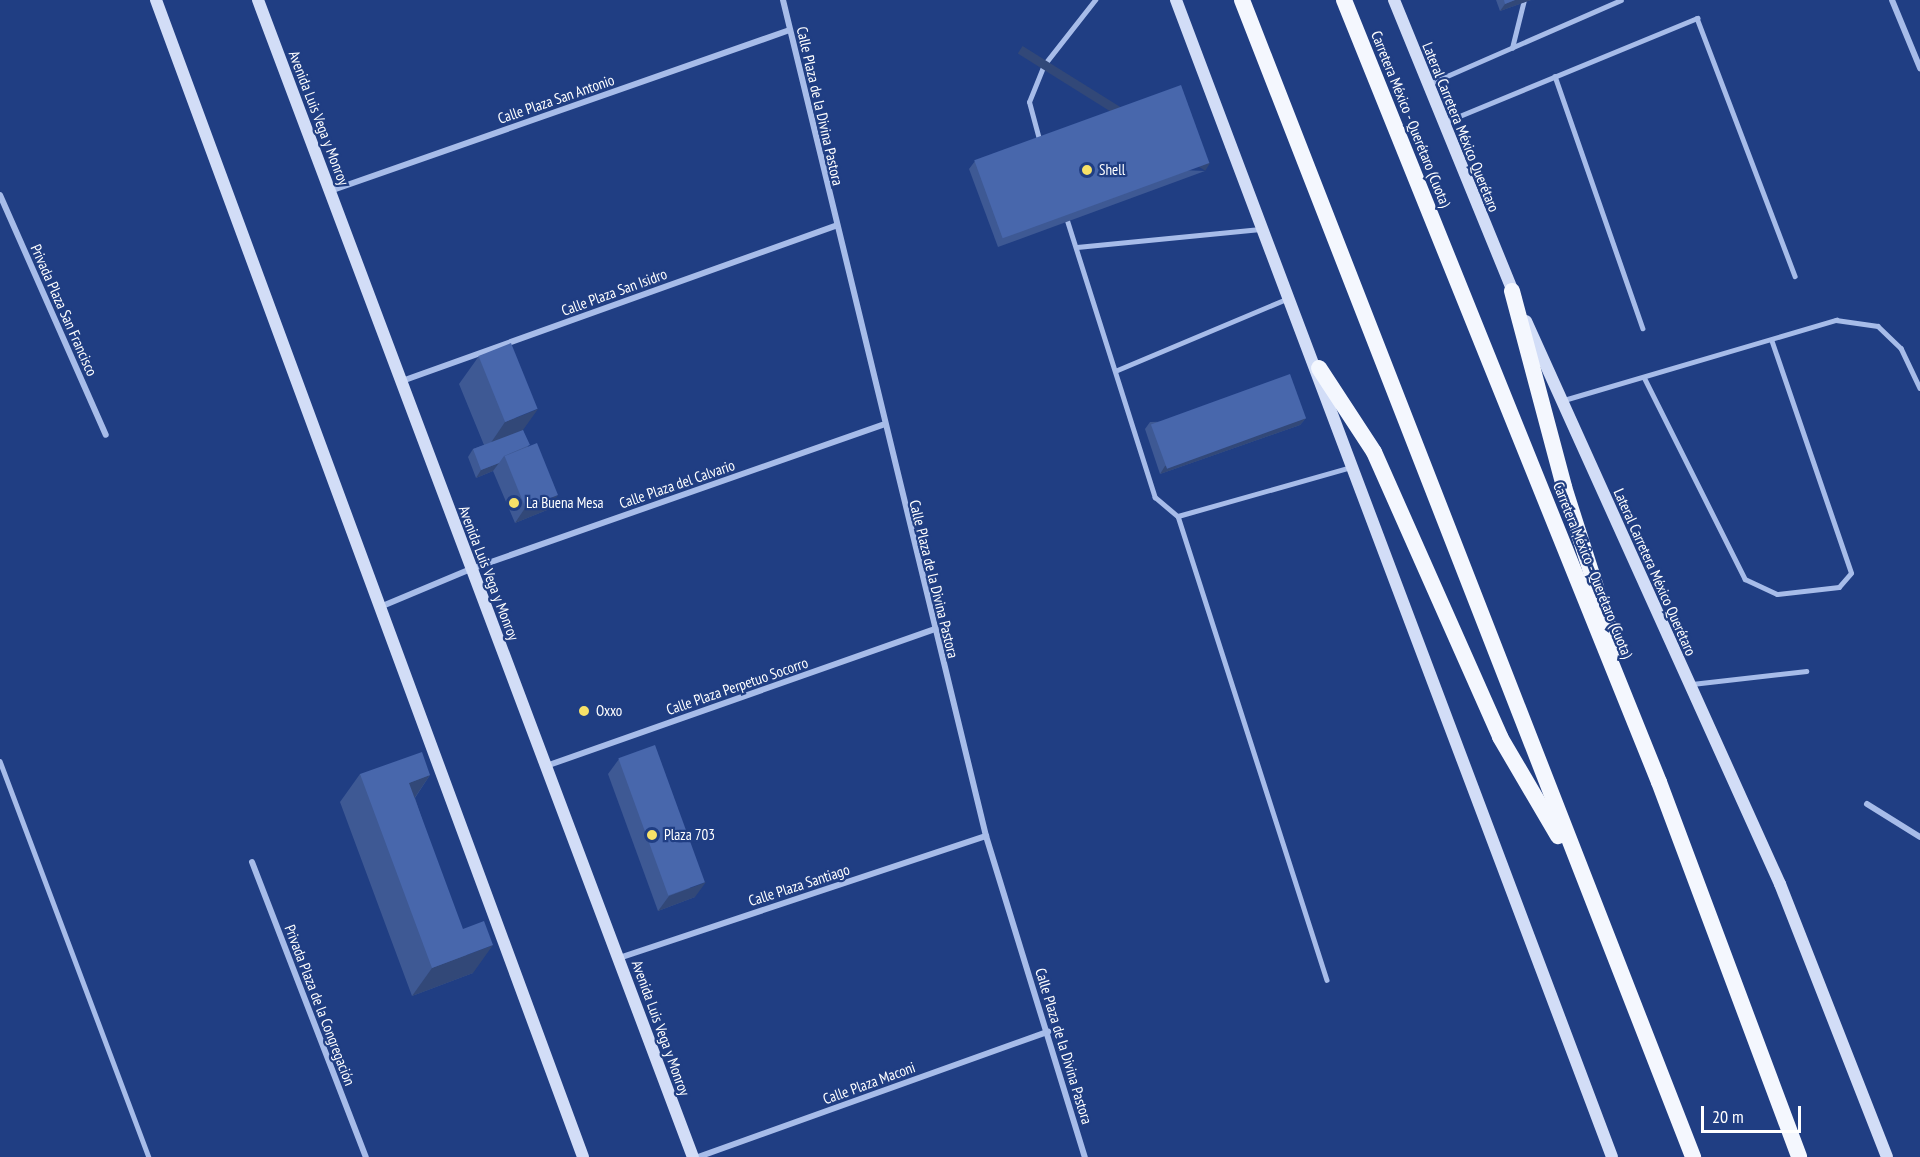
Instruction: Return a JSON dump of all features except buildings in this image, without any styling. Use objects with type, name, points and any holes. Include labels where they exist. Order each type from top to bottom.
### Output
[{"type":"highway","points":[[1242,0],[1693,1157]]},
{"type":"highway","name":"Carretera México - Querétaro (Cuota)","points":[[1344,0],[1659,782],[1798,1157]]},
{"type":"highway","points":[[1512,291],[1564,487],[1659,782]]},
{"type":"highway","points":[[1319,368],[1374,452],[1500,737],[1583,878]]},
{"type":"main road","points":[[156,0],[582,1157]]},
{"type":"main road","name":"Avenida Luis Vega y Monroy","points":[[258,0],[693,1157]]},
{"type":"main road","points":[[1176,0],[1262,229],[1319,368],[1351,467],[1612,1157]]},
{"type":"main road","name":"Lateral Carretera México Querétaro","points":[[1394,0],[1425,86],[1512,291],[1780,884],[1887,1157]]},
{"type":"street","name":"Calle Plaza de la Divina Pastora","points":[[783,0],[883,425],[986,836],[1085,1157]]},
{"type":"street","points":[[1892,0],[1920,68]]},
{"type":"street","name":"Calle Plaza San Antonio","points":[[330,191],[790,30]]},
{"type":"street","name":"Privada Plaza San Francisco","points":[[0,195],[106,435]]},
{"type":"street","name":"Calle Plaza San Isidro","points":[[401,381],[836,226]]},
{"type":"street","name":"Calle Plaza del Calvario","points":[[380,607],[471,569],[883,425]]},
{"type":"street","name":"Calle Plaza Perpetuo Socorro","points":[[546,766],[935,629]]},
{"type":"street","points":[[1867,804],[1920,837]]},
{"type":"street","name":"Calle Plaza Santiago","points":[[619,958],[986,836]]},
{"type":"street","name":"Privada Plaza de la Congregación","points":[[252,862],[366,1157]]},
{"type":"street","name":"Calle Plaza Maconi","points":[[698,1157],[1048,1032]]},
{"type":"lane","points":[[1042,148],[1029,102],[1044,65],[1095,0]]},
{"type":"lane","points":[[1512,48],[1524,0]]},
{"type":"lane","points":[[1425,86],[1621,0]]},
{"type":"lane","points":[[1442,124],[1697,18],[1795,276]]},
{"type":"lane","points":[[1556,76],[1643,328]]},
{"type":"lane","points":[[1062,205],[1155,497],[1178,516],[1327,980]]},
{"type":"lane","points":[[1077,247],[1262,229]]},
{"type":"lane","points":[[1115,371],[1290,297]]},
{"type":"lane","points":[[1562,400],[1836,320],[1878,326],[1901,348],[1920,388]]},
{"type":"lane","points":[[1644,377],[1744,579],[1777,594],[1839,587],[1851,573],[1772,340]]},
{"type":"lane","points":[[1178,516],[1351,467]]},
{"type":"lane","points":[[1690,685],[1806,671]]},
{"type":"lane","points":[[0,761],[95,1002],[149,1157]]},
{"type":"place","name":"Shell","points":[[1087,170]]},
{"type":"place","name":"La Buena Mesa","points":[[514,503]]},
{"type":"place","name":"Oxxo","points":[[584,711]]},
{"type":"place","name":"Plaza 703","points":[[652,835]]}]
